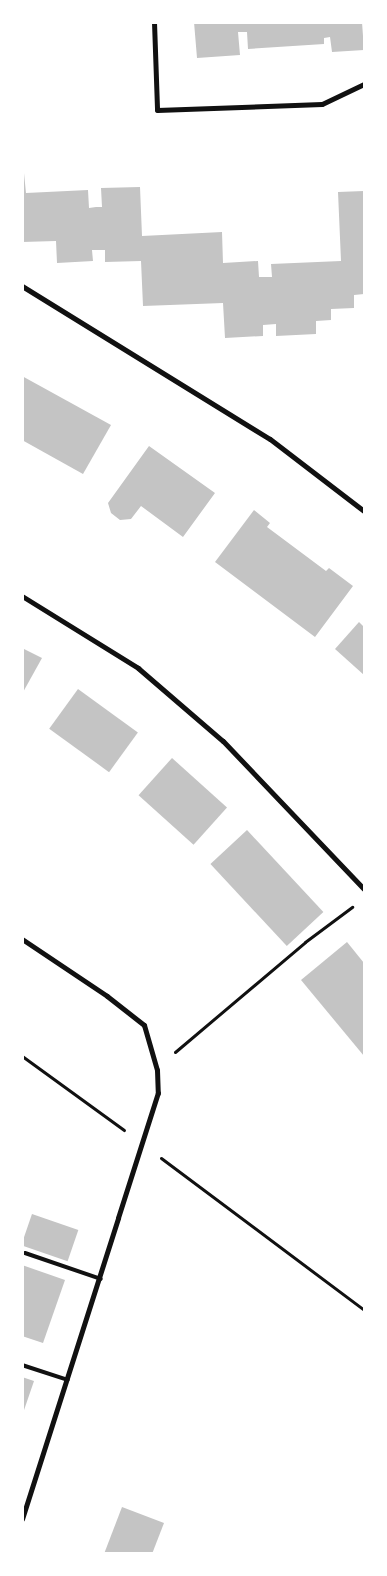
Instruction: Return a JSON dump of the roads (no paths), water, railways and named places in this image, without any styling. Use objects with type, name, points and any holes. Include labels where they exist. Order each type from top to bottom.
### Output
[{"type":"street","points":[[154,22],[157,110],[322,104],[364,84]]},
{"type":"street","points":[[22,286],[270,439],[364,511]]},
{"type":"street","points":[[22,596],[138,668],[223,741],[364,889]]},
{"type":"street","points":[[22,939],[107,996],[144,1025],[157,1070],[158,1093],[118,1218],[101,1279],[22,1519]]},
{"type":"lane","points":[[25,1253],[101,1279]]},
{"type":"lane","points":[[22,1365],[68,1380]]}]
